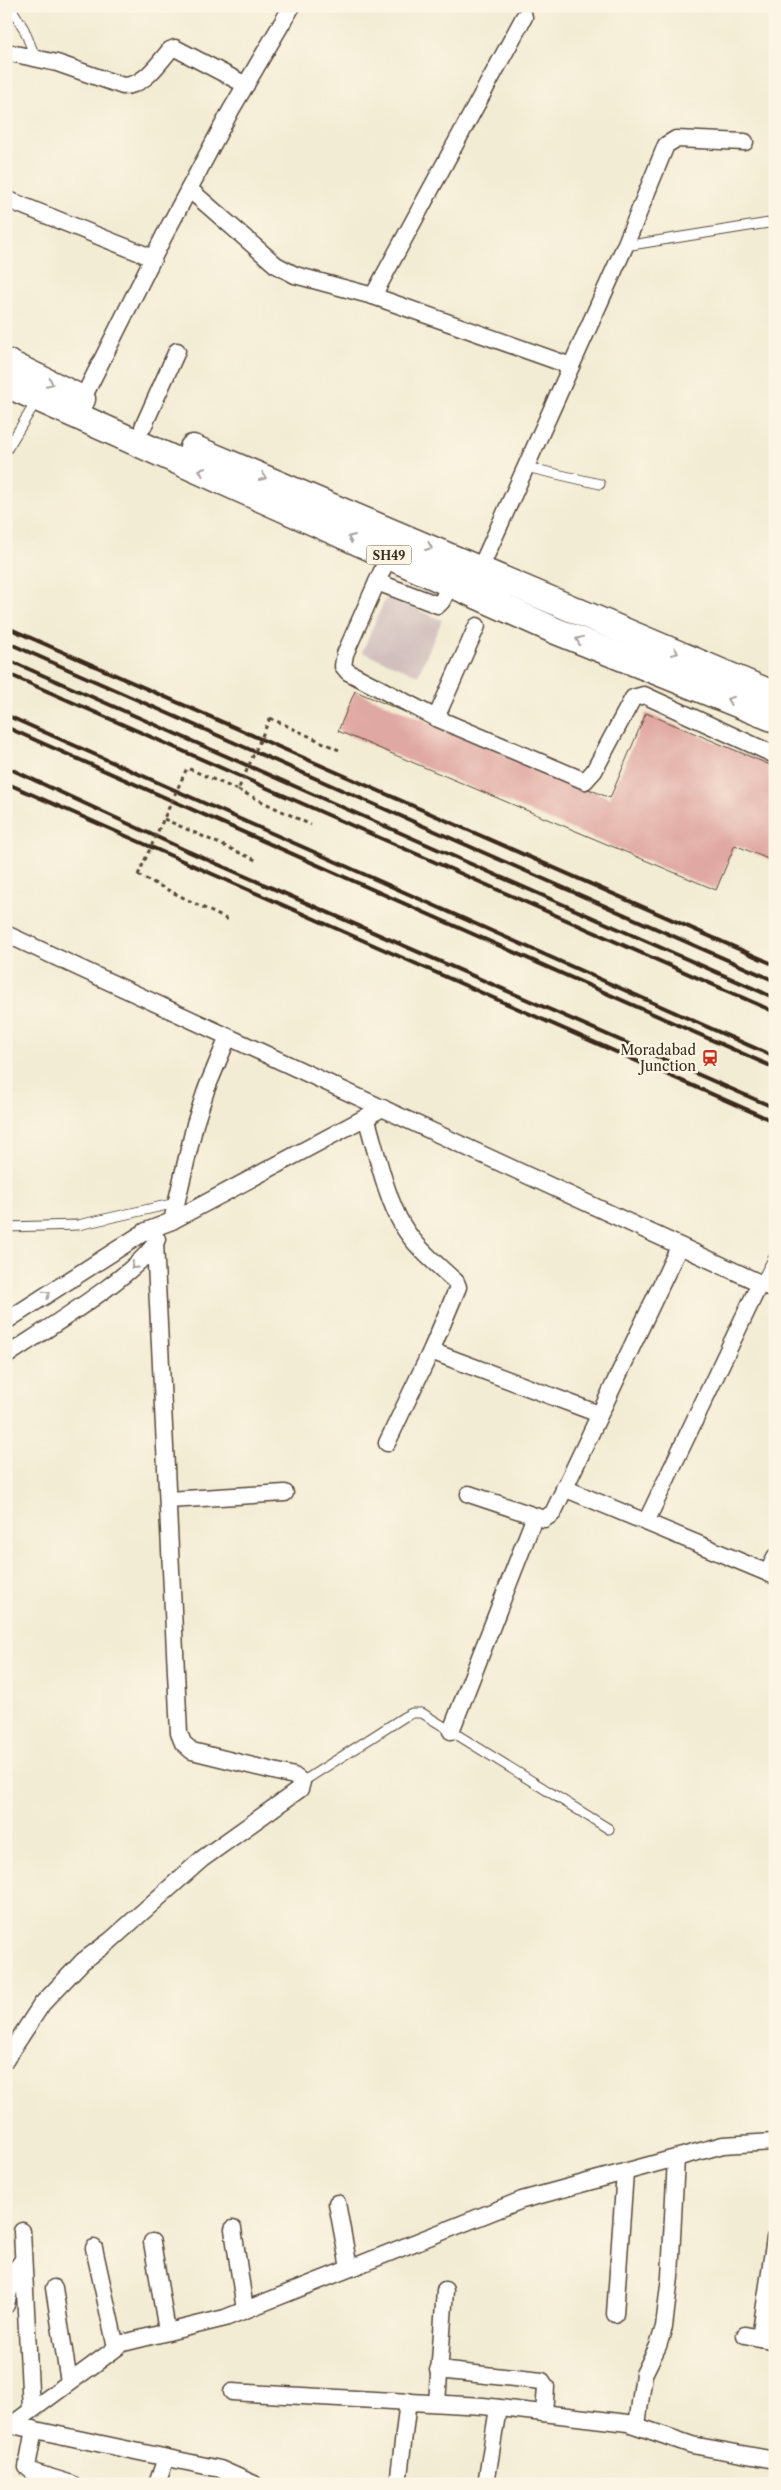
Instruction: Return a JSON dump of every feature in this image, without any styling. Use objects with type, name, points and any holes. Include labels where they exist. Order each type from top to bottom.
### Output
[{"type":"main road","name":"SH49","points":[[6,362],[79,406],[389,555],[556,631],[646,653],[775,695]]},
{"type":"main road","name":"SH49","points":[[6,384],[38,398],[79,406],[143,427],[480,569],[775,719]]},
{"type":"street","points":[[79,406],[189,189],[292,6]]},
{"type":"street","points":[[373,296],[524,17]]},
{"type":"street","points":[[6,52],[57,63],[123,86],[132,86],[139,83],[170,50],[176,48],[246,85]]},
{"type":"street","points":[[480,569],[625,246],[666,145],[670,140],[676,138],[745,142]]},
{"type":"street","points":[[189,189],[276,265],[295,275],[373,296],[572,366]]},
{"type":"street","points":[[6,199],[153,258]]},
{"type":"street","points":[[143,427],[177,351]]},
{"type":"street","points":[[389,555],[345,654],[343,666],[348,672],[436,718],[585,781],[594,771],[633,698],[644,695],[775,755]]},
{"type":"street","points":[[377,582],[438,605],[451,583]]},
{"type":"street","points":[[436,718],[476,626]]},
{"type":"street","points":[[6,934],[768,1287],[646,1522]]},
{"type":"street","points":[[6,1356],[125,1274],[144,1258],[155,1243],[176,1203],[198,1116],[228,1037]]},
{"type":"street","points":[[6,1321],[146,1231],[166,1224],[383,1108]]},
{"type":"street","points":[[366,1117],[394,1207],[403,1226],[415,1243],[456,1282],[458,1287],[431,1351],[387,1443]]},
{"type":"street","points":[[8,2054],[42,2004],[83,1961],[110,1941],[202,1859],[300,1789],[302,1782],[294,1776],[192,1751],[183,1743],[179,1733],[155,1243]]},
{"type":"street","points":[[470,1494],[544,1519],[553,1513],[679,1247]]},
{"type":"street","points":[[431,1351],[599,1414]]},
{"type":"street","points":[[564,1488],[771,1574],[775,1557]]},
{"type":"street","points":[[168,1500],[285,1493]]},
{"type":"street","points":[[451,1731],[535,1516]]},
{"type":"street","points":[[10,2424],[116,2348],[138,2337],[214,2321],[245,2310],[506,2205],[723,2145],[775,2142]]},
{"type":"street","points":[[637,2425],[644,2374],[658,2346],[664,2327],[670,2276],[676,2158]]},
{"type":"street","points":[[615,2314],[625,2172]]},
{"type":"street","points":[[337,2203],[349,2268]]},
{"type":"street","points":[[22,2230],[32,2410]]},
{"type":"street","points":[[233,2230],[245,2310]]},
{"type":"street","points":[[760,2338],[775,2238]]},
{"type":"street","points":[[152,2242],[167,2331]]},
{"type":"street","points":[[94,2248],[116,2348]]},
{"type":"street","points":[[6,2305],[13,2273],[24,2260]]},
{"type":"street","points":[[54,2288],[69,2382]]},
{"type":"street","points":[[437,2403],[444,2290]]},
{"type":"street","points":[[438,2370],[542,2381],[546,2387],[544,2413]]},
{"type":"street","points":[[232,2392],[408,2401],[544,2413],[637,2425],[692,2445],[775,2460]]},
{"type":"street","points":[[398,2484],[408,2401]]},
{"type":"street","points":[[486,2484],[498,2408]]},
{"type":"street","points":[[10,2424],[220,2470],[254,2484]]},
{"type":"street","points":[[34,2429],[27,2467],[33,2472],[72,2484]]},
{"type":"street","points":[[157,2484],[166,2458]]},
{"type":"lane","points":[[10,6],[24,29],[36,59]]},
{"type":"lane","points":[[625,246],[775,222]]},
{"type":"lane","points":[[6,451],[38,398]]},
{"type":"lane","points":[[526,466],[600,484]]},
{"type":"lane","points":[[6,1227],[85,1224],[176,1203]]},
{"type":"lane","points":[[768,1287],[775,1255]]},
{"type":"lane","points":[[302,1782],[412,1713],[422,1713],[609,1830]]},
{"type":"path","points":[[238,790],[270,718],[339,750]]},
{"type":"path","points":[[228,920],[138,875],[187,768],[311,825]]},
{"type":"path","points":[[164,819],[258,860]]},
{"type":"shaded area","points":[[386,597],[442,620],[418,675],[362,652]]},
{"type":"building","points":[[355,691],[610,798],[646,713],[775,767],[775,862],[735,845],[716,890],[338,731]]},
{"type":"railway","points":[[6,627],[775,965]]},
{"type":"railway","points":[[6,642],[775,981]]},
{"type":"railway","points":[[6,659],[775,998]]},
{"type":"railway","points":[[6,673],[775,1012]]},
{"type":"railway","points":[[6,715],[775,1057]]},
{"type":"railway","points":[[6,727],[775,1068]]},
{"type":"railway","points":[[6,767],[185,850],[775,1108]]},
{"type":"railway","points":[[6,783],[775,1122]]},
{"type":"place","name":"Moradabad Junction","points":[[710,1058]]}]
